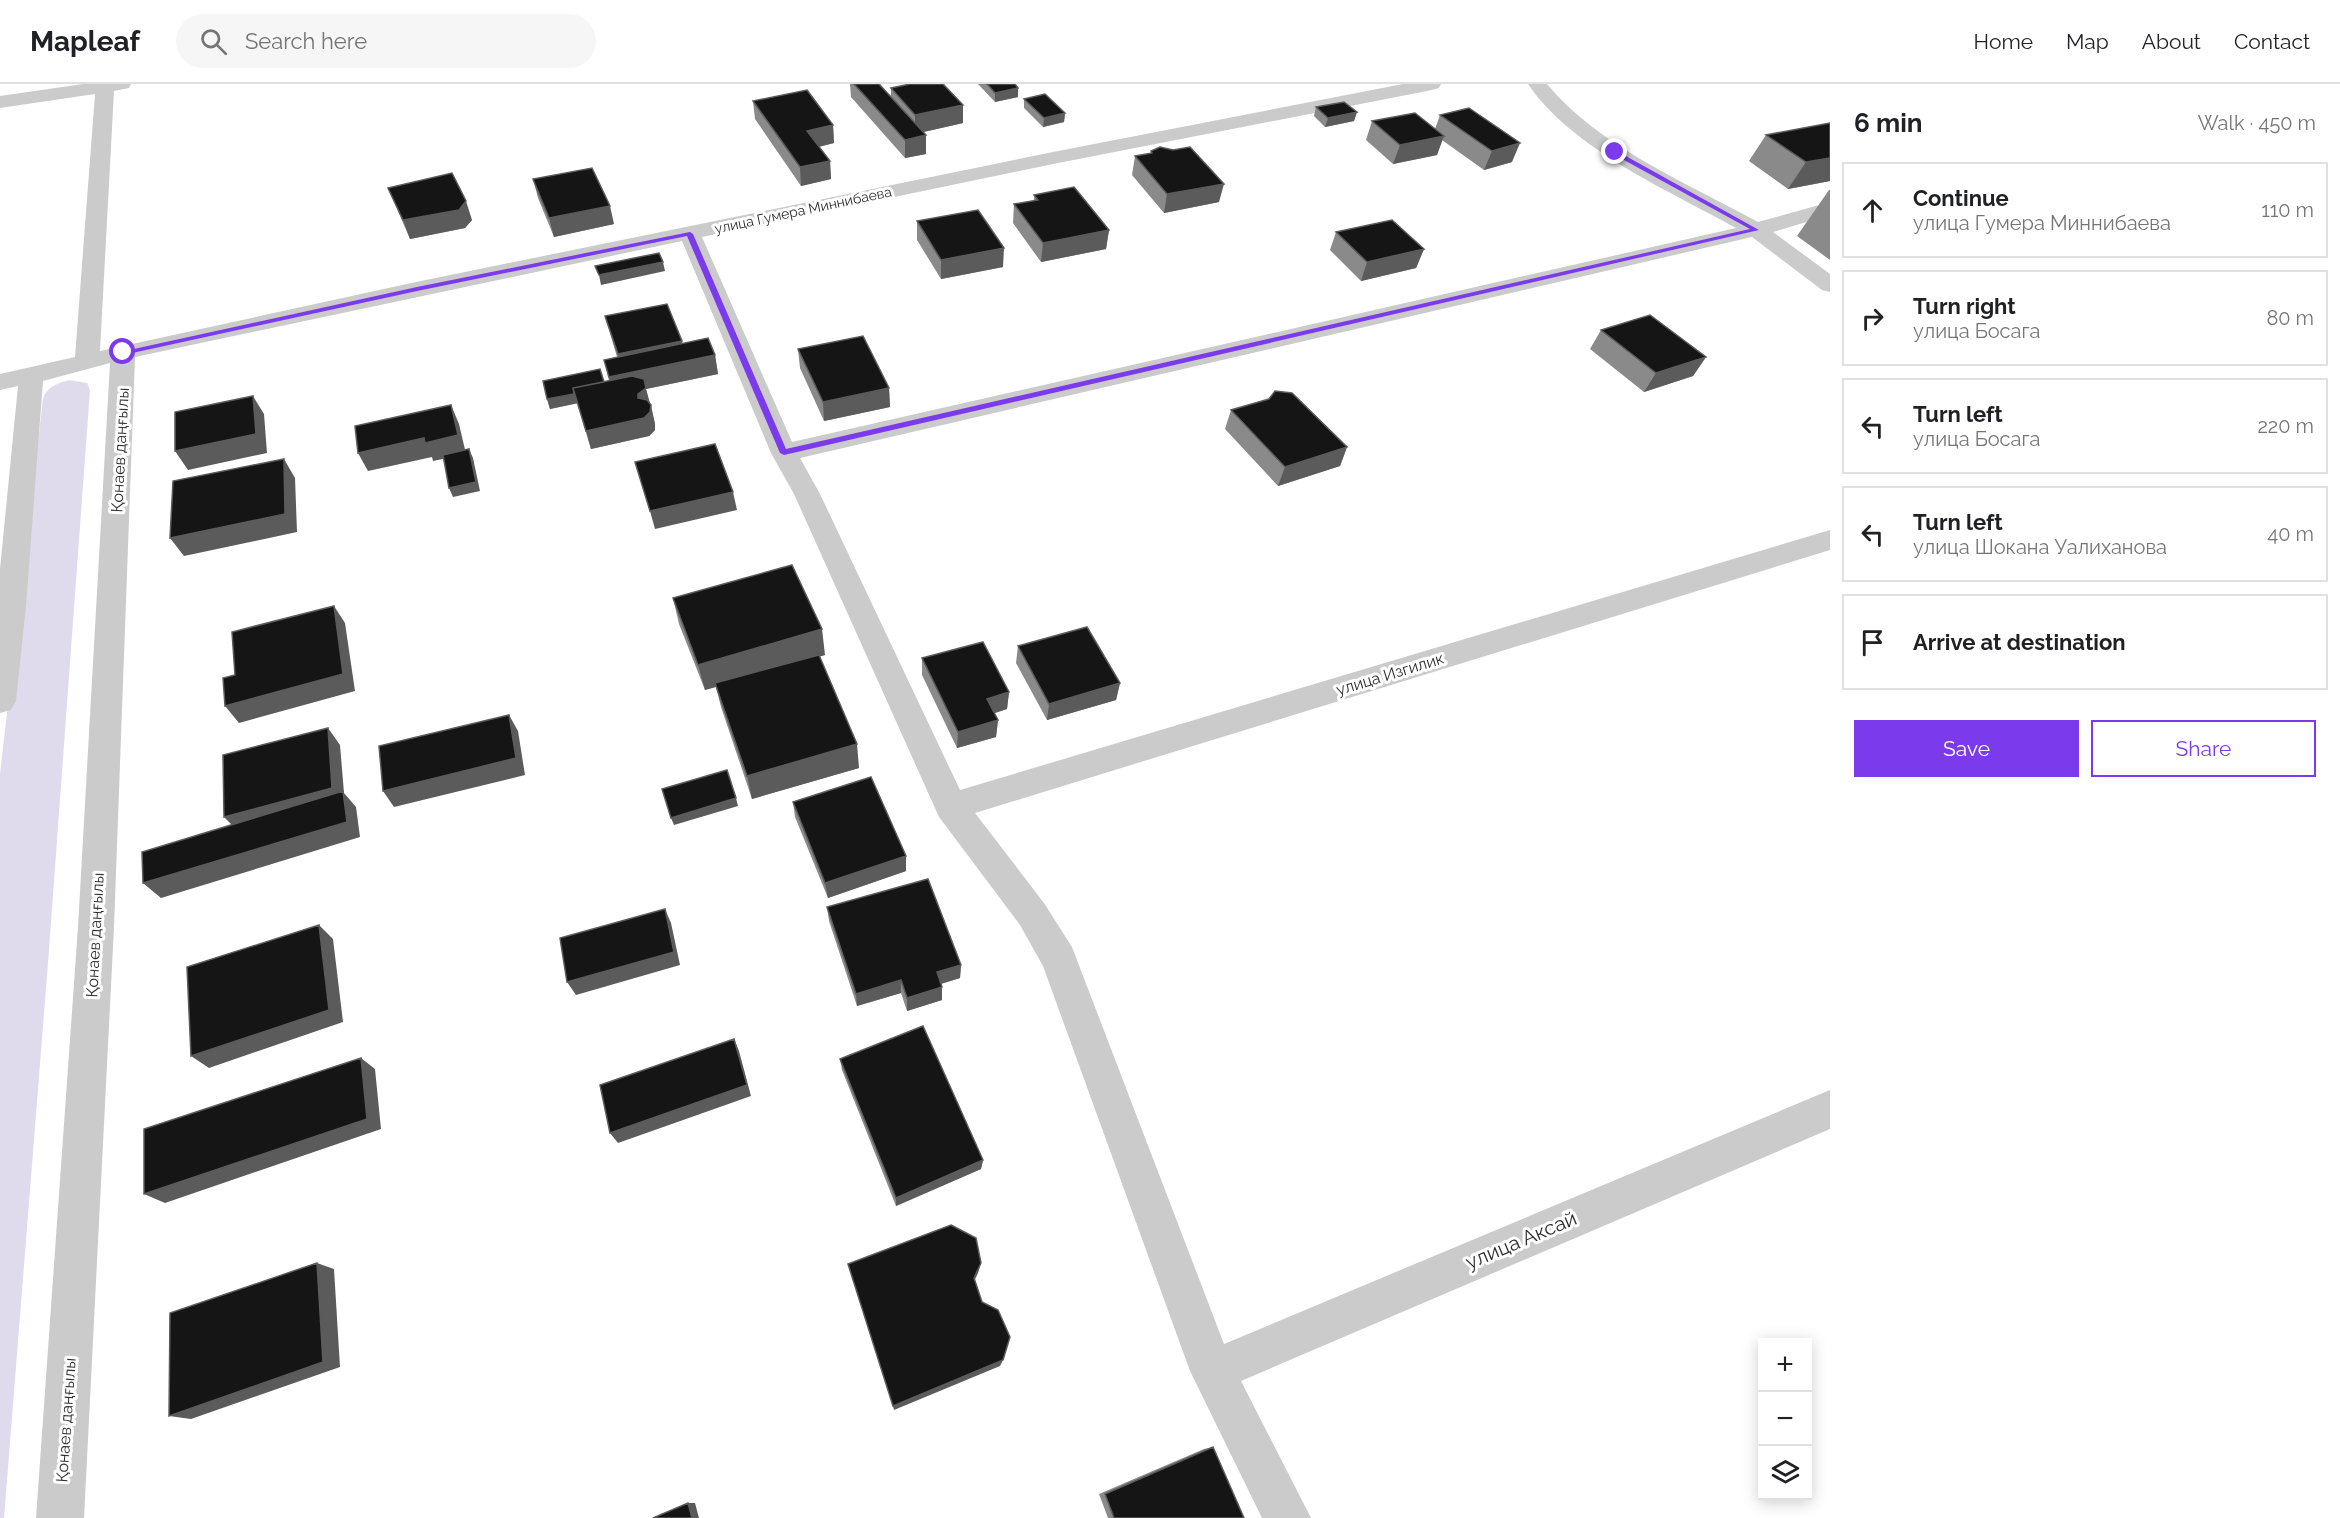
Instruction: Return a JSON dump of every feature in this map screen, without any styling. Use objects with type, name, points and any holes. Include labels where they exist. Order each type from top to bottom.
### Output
[{"type":"street","name":"улица Гумера Миннибаева","points":[[0,382],[123,352],[405,292],[1053,158],[1432,84]]},
{"type":"street","points":[[1537,84],[1555,106],[1599,143],[1756,230],[1830,285]]},
{"type":"street","points":[[0,102],[111,85],[87,362]]},
{"type":"street","points":[[784,453],[1756,230],[1830,208]]},
{"type":"street","points":[[690,234],[784,453],[807,494],[951,807],[1032,914],[1059,959],[1212,1371],[1287,1518]]},
{"type":"street","name":"Қонаев даңғылы","points":[[60,1518],[96,927],[123,352]]},
{"type":"street","points":[[0,701],[11,606],[31,376]]},
{"type":"street","name":"улица Изгилик","points":[[951,807],[1830,540]]},
{"type":"street","name":"улица Аксай","points":[[1212,1371],[1830,1109]]},
{"type":"shaded area","points":[[69,380],[87,383],[90,390],[4,1518],[0,1518],[0,774],[43,399],[50,389]]},
{"type":"building","points":[[854,84],[879,84],[926,135],[905,140]]},
{"type":"building","points":[[910,84],[943,84],[963,105],[915,115],[891,88]]},
{"type":"building","points":[[987,84],[1015,84],[1018,88],[995,93]]},
{"type":"building","points":[[807,90],[833,125],[807,131],[830,161],[800,167],[753,101]]},
{"type":"building","points":[[1045,94],[1065,113],[1044,118],[1024,99]]},
{"type":"building","points":[[1344,102],[1357,112],[1328,118],[1316,107]]},
{"type":"building","points":[[1469,108],[1520,143],[1492,151],[1440,115]]},
{"type":"building","points":[[1415,113],[1444,136],[1400,145],[1372,121]]},
{"type":"building","points":[[1830,123],[1830,158],[1806,162],[1766,135]]},
{"type":"building","points":[[1160,147],[1173,150],[1190,147],[1224,184],[1167,194],[1135,156],[1152,153],[1151,151]]},
{"type":"building","points":[[592,168],[610,206],[549,218],[533,179]]},
{"type":"building","points":[[452,173],[466,201],[459,210],[403,220],[388,188]]},
{"type":"building","points":[[1074,187],[1109,230],[1043,243],[1014,204],[1038,200],[1034,195]]},
{"type":"building","points":[[978,210],[1004,248],[941,260],[917,221]]},
{"type":"building","points":[[1392,220],[1424,249],[1367,262],[1336,232]]},
{"type":"building","points":[[659,253],[663,262],[599,275],[595,266]]},
{"type":"building","points":[[667,304],[682,341],[618,354],[605,316]]},
{"type":"building","points":[[1650,315],[1706,357],[1656,373],[1601,330]]},
{"type":"building","points":[[863,336],[889,388],[823,402],[798,349]]},
{"type":"building","points":[[708,338],[715,355],[609,377],[604,360]]},
{"type":"building","points":[[600,369],[604,382],[573,388],[574,394],[547,399],[543,381]]},
{"type":"building","points":[[632,376],[644,379],[646,388],[638,394],[638,398],[647,400],[651,405],[650,412],[644,418],[586,431],[573,388]]},
{"type":"building","points":[[1275,391],[1292,393],[1347,447],[1285,467],[1231,410],[1269,399]]},
{"type":"building","points":[[253,396],[256,434],[175,451],[175,412]]},
{"type":"building","points":[[451,405],[458,435],[425,443],[424,438],[358,453],[355,426]]},
{"type":"building","points":[[715,444],[733,492],[650,511],[635,462]]},
{"type":"building","points":[[469,449],[476,482],[449,488],[443,455]]},
{"type":"building","points":[[284,459],[285,514],[170,538],[173,481]]},
{"type":"building","points":[[792,565],[822,629],[698,665],[673,598]]},
{"type":"building","points":[[334,606],[343,674],[225,706],[223,678],[235,675],[232,632]]},
{"type":"building","points":[[1087,627],[1120,683],[1049,704],[1018,646]]},
{"type":"building","points":[[983,642],[1009,692],[987,699],[998,720],[958,732],[922,658]]},
{"type":"building","points":[[819,655],[857,744],[747,776],[715,683]]},
{"type":"building","points":[[509,715],[516,758],[383,791],[379,746]]},
{"type":"building","points":[[328,728],[332,788],[224,817],[223,755]]},
{"type":"building","points":[[727,770],[736,798],[671,818],[662,789]]},
{"type":"building","points":[[871,777],[906,856],[825,883],[793,802]]},
{"type":"building","points":[[343,791],[347,822],[143,883],[142,852]]},
{"type":"building","points":[[928,879],[961,965],[937,972],[942,987],[907,998],[901,980],[856,994],[827,907]]},
{"type":"building","points":[[665,909],[674,952],[567,982],[560,938]]},
{"type":"building","points":[[319,925],[329,1010],[191,1056],[187,967]]},
{"type":"building","points":[[923,1026],[983,1160],[896,1198],[840,1059]]},
{"type":"building","points":[[734,1039],[747,1085],[610,1133],[600,1085]]},
{"type":"building","points":[[361,1058],[367,1119],[144,1194],[144,1129]]},
{"type":"building","points":[[951,1225],[976,1238],[981,1263],[974,1278],[982,1302],[998,1310],[1010,1337],[1003,1360],[893,1406],[848,1264]]},
{"type":"building","points":[[317,1263],[323,1362],[169,1416],[170,1313]]},
{"type":"building","points":[[1213,1447],[1244,1518],[1114,1518],[1105,1494]]},
{"type":"building","points":[[688,1503],[692,1518],[653,1518]]},
{"type":"route","points":[[123,352],[690,234],[784,453],[1756,230],[1615,152]]}]
